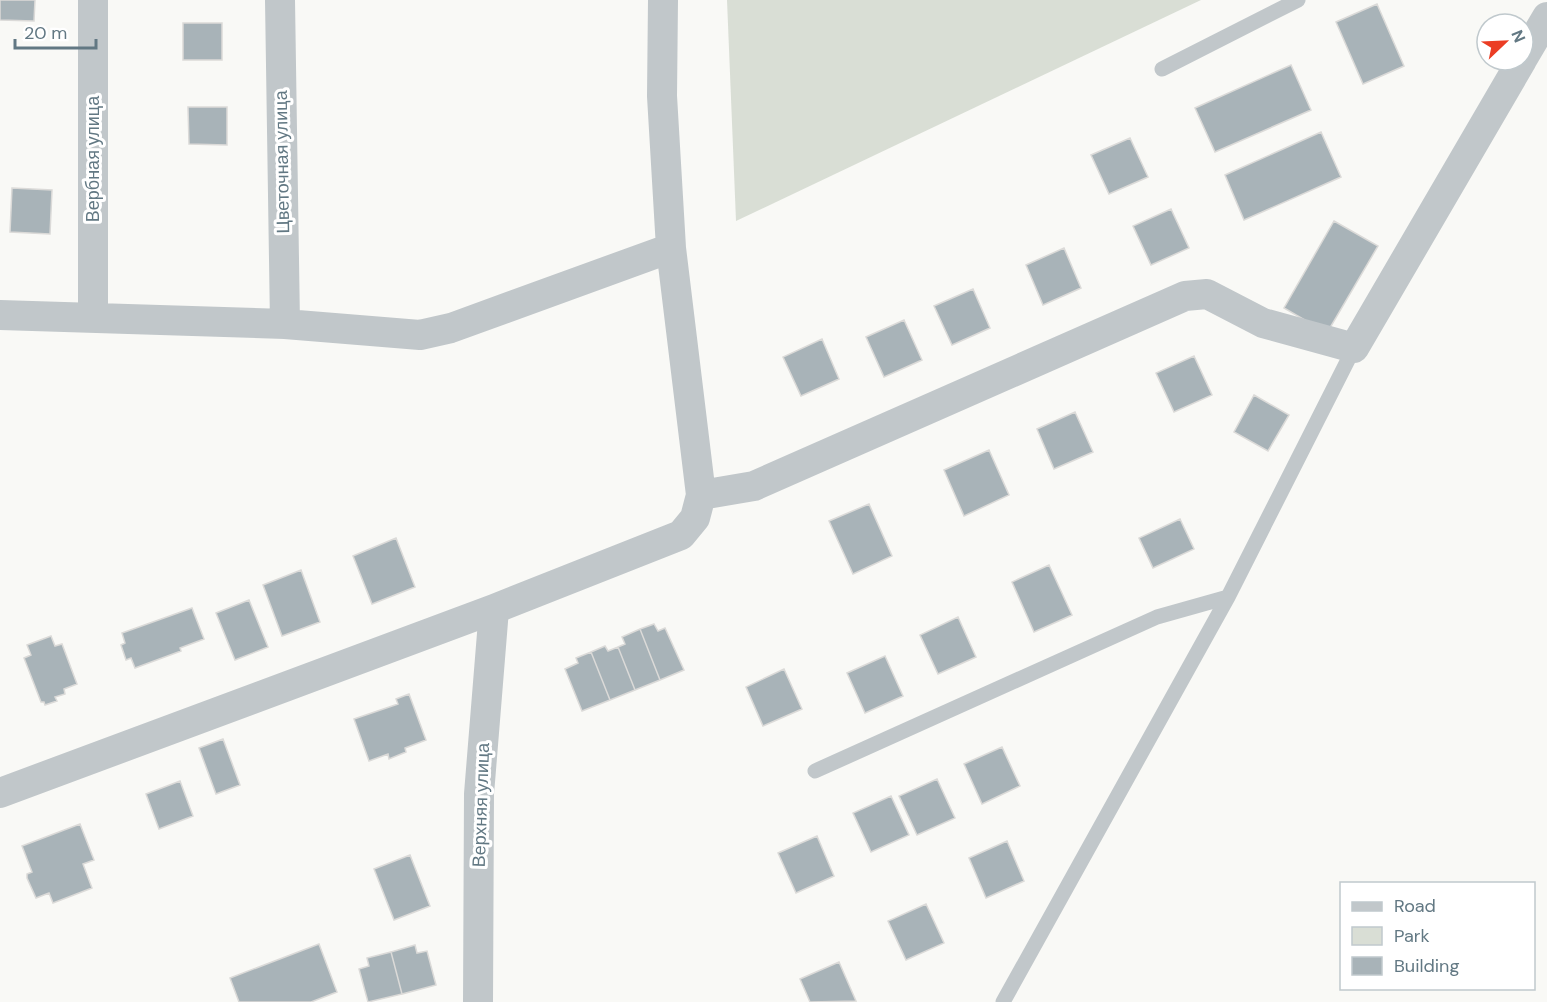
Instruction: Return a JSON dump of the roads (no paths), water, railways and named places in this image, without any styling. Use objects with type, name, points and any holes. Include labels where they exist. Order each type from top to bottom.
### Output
[{"type":"street","name":"Вербная улица","points":[[93,0],[93,318]]},
{"type":"street","name":"Цветочная улица","points":[[280,0],[285,324]]},
{"type":"street","points":[[0,793],[494,609],[681,535],[695,518],[701,495],[671,248],[662,96],[663,0]]},
{"type":"street","points":[[1535,37],[1547,17]]},
{"type":"street","points":[[701,495],[754,486],[1185,296],[1207,294],[1263,323],[1354,348],[1514,72]]},
{"type":"street","points":[[0,315],[285,324],[420,335],[451,328],[671,248]]},
{"type":"street","name":"Верхняя улица","points":[[478,1002],[479,794],[494,609]]},
{"type":"lane","points":[[1162,69],[1298,0]]},
{"type":"lane","points":[[1003,1002],[1228,597],[1354,348]]},
{"type":"lane","points":[[815,771],[1157,617],[1228,597]]}]
